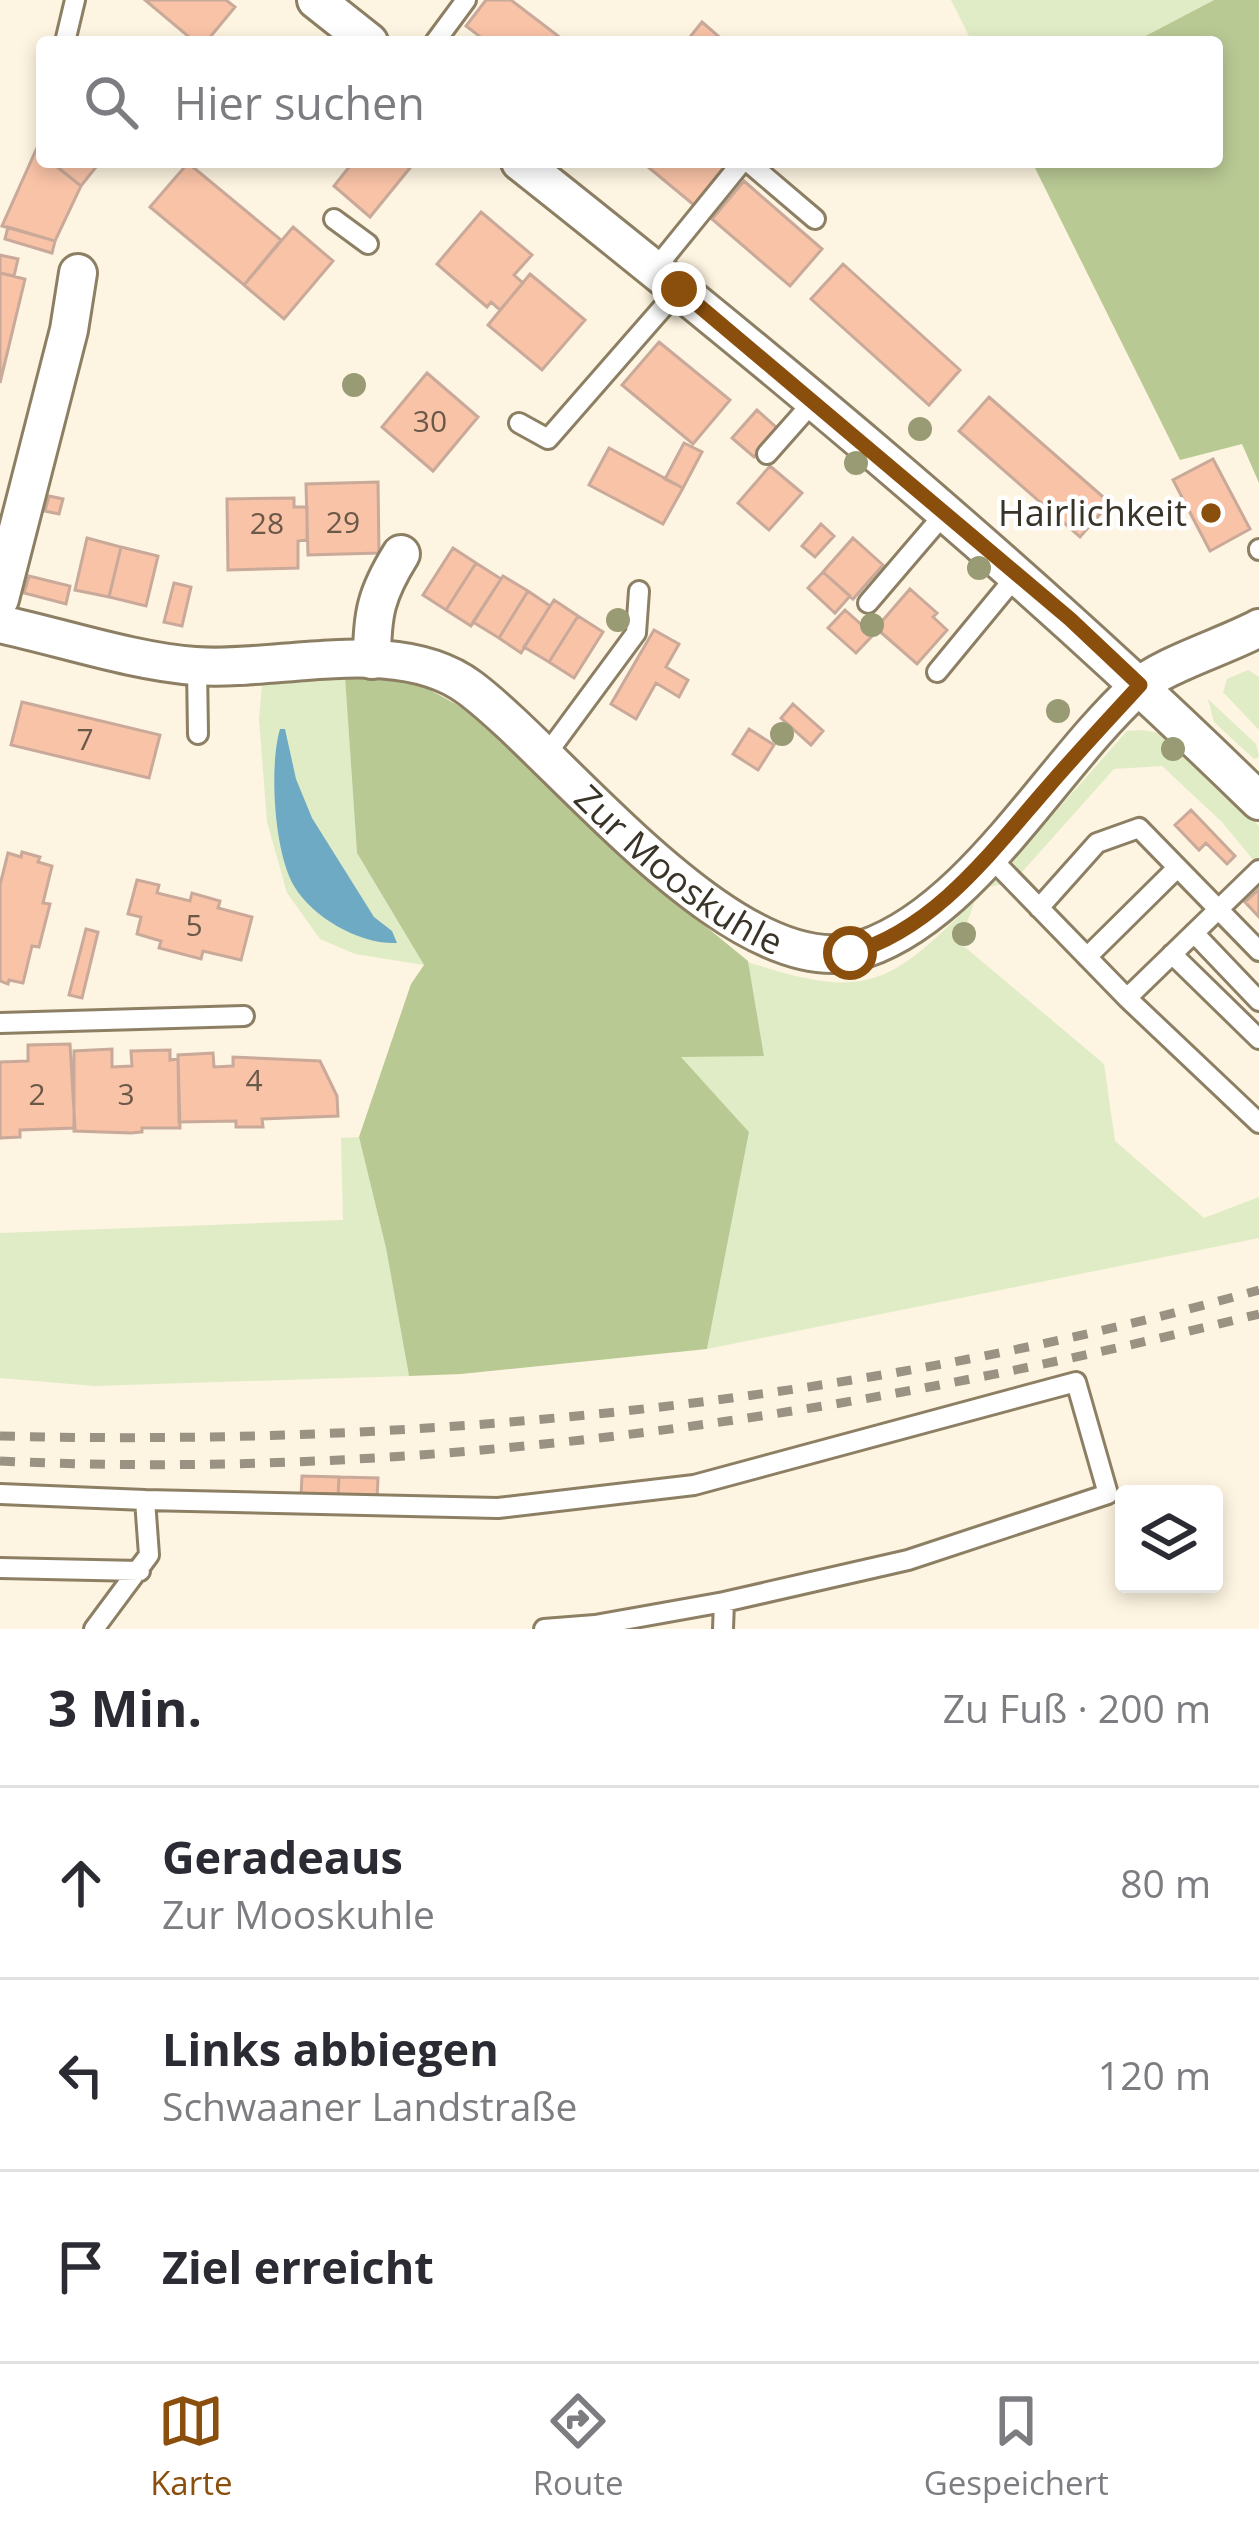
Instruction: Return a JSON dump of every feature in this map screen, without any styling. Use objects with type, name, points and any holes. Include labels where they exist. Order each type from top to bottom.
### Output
[{"type":"street","points":[[316,0],[362,36]]},
{"type":"street","points":[[528,168],[667,279],[1017,575],[1259,801]]},
{"type":"street","points":[[0,599],[69,330],[78,273]]},
{"type":"street","points":[[372,660],[373,613],[380,587],[401,554]]},
{"type":"street","name":"Zur Mooskuhle","points":[[0,624],[197,667],[372,660],[422,664],[448,674],[470,688],[665,869],[721,914],[761,938],[806,951],[850,953],[884,941],[936,905],[988,855],[1140,685]]},
{"type":"street","points":[[1140,685],[1259,628]]},
{"type":"lane","points":[[66,36],[75,0]]},
{"type":"lane","points":[[439,36],[466,0]]},
{"type":"lane","points":[[519,422],[548,439],[667,279],[741,168]]},
{"type":"lane","points":[[752,168],[815,219]]},
{"type":"lane","points":[[334,219],[368,244]]},
{"type":"lane","points":[[766,454],[813,402]]},
{"type":"lane","points":[[868,603],[945,514]]},
{"type":"lane","points":[[938,672],[1017,575]]},
{"type":"lane","points":[[546,755],[636,633],[639,591]]},
{"type":"lane","points":[[197,667],[198,734]]},
{"type":"lane","points":[[1039,908],[1096,843],[1138,828],[1259,950]]},
{"type":"lane","points":[[988,855],[1127,998],[1259,1123]]},
{"type":"lane","points":[[1087,958],[1177,868]]},
{"type":"lane","points":[[1127,998],[1259,870]]},
{"type":"lane","points":[[1194,933],[1259,1001]]},
{"type":"lane","points":[[1172,954],[1259,1040]]},
{"type":"lane","points":[[0,1023],[244,1016]]},
{"type":"lane","points":[[0,1494],[498,1508],[694,1484],[1076,1382],[1108,1495],[908,1560],[596,1627],[544,1629]]},
{"type":"lane","points":[[94,1629],[149,1555],[145,1500]]},
{"type":"lane","points":[[0,1568],[140,1571]]},
{"type":"lane","points":[[723,1629],[724,1602]]},
{"type":"green space","points":[[951,0],[1214,0],[1145,36],[969,36]]},
{"type":"green space","points":[[1214,0],[1259,0],[1259,483],[1242,444],[1180,460],[1035,168],[1223,168],[1223,36],[1145,36]]},
{"type":"green space","points":[[1248,670],[1259,677],[1259,730],[1223,692],[1227,679]]},
{"type":"green space","points":[[372,674],[417,683],[465,709],[655,885],[748,961],[764,1056],[681,1057],[749,1132],[707,1349],[409,1376],[386,1248],[359,1137],[411,984],[424,965],[357,853],[345,677]]},
{"type":"green space","points":[[345,677],[357,853],[424,965],[355,954],[320,939],[287,893],[267,822],[259,719],[262,685]]},
{"type":"green space","points":[[1208,699],[1256,744],[1259,757],[1254,759],[1214,722]]},
{"type":"green space","points":[[1127,731],[1164,734],[1259,826],[1259,867],[1222,822],[1162,766],[1114,769],[1013,882],[989,887]]},
{"type":"green space","points":[[975,900],[960,943],[1104,1064],[1115,1141],[1204,1218],[1259,1197],[1259,1238],[707,1349],[749,1132],[680,1056],[764,1055],[748,962],[822,981],[874,978],[920,951]]},
{"type":"green space","points":[[359,1137],[386,1248],[409,1376],[94,1386],[0,1378],[0,1233],[343,1220],[341,1138]]},
{"type":"water","points":[[280,729],[285,729],[296,779],[312,818],[374,917],[392,931],[397,943],[368,939],[339,927],[313,909],[294,886],[275,809]]},
{"type":"building","points":[[145,0],[226,0],[235,7],[211,36],[188,36]]},
{"type":"building","points":[[486,0],[511,0],[558,36],[479,36],[466,26]]},
{"type":"building","points":[[702,22],[718,36],[691,36]]},
{"type":"building","points":[[36,150],[36,168],[58,168],[81,186],[55,241],[2,226]]},
{"type":"building","points":[[58,168],[95,168],[81,186]]},
{"type":"building","points":[[184,168],[194,168],[281,240],[244,285],[150,207]]},
{"type":"building","points":[[348,168],[410,168],[370,217],[334,186]]},
{"type":"building","points":[[649,168],[723,168],[694,205]]},
{"type":"building","points":[[744,181],[822,249],[790,286],[712,219]]},
{"type":"building","points":[[481,212],[532,255],[514,275],[523,283],[500,310],[491,302],[487,307],[437,264]]},
{"type":"building","points":[[8,227],[55,241],[52,253],[5,239]]},
{"type":"building","points":[[293,227],[333,261],[284,319],[244,285]]},
{"type":"building","points":[[0,255],[18,259],[14,276],[0,273]]},
{"type":"building","points":[[843,264],[960,370],[929,405],[811,299]]},
{"type":"building","points":[[0,273],[25,279],[0,383]]},
{"type":"building","points":[[530,274],[585,320],[542,370],[488,325]]},
{"type":"building","points":[[659,342],[730,400],[693,444],[622,385]]},
{"type":"building","points":[[427,373],[478,417],[433,471],[382,427]]},
{"type":"building","points":[[989,397],[1110,503],[1080,537],[959,431]]},
{"type":"building","points":[[757,410],[778,429],[754,457],[732,438]]},
{"type":"building","points":[[684,443],[702,452],[683,488],[665,479]]},
{"type":"building","points":[[609,448],[683,488],[663,524],[589,485]]},
{"type":"building","points":[[1213,459],[1250,529],[1210,551],[1173,480]]},
{"type":"building","points":[[770,466],[802,493],[769,530],[738,503]]},
{"type":"building","points":[[378,482],[379,553],[308,555],[306,484]]},
{"type":"building","points":[[49,496],[63,499],[59,514],[45,511]]},
{"type":"building","points":[[294,498],[294,507],[307,507],[307,540],[298,541],[298,568],[228,570],[227,499]]},
{"type":"building","points":[[821,524],[834,536],[815,557],[802,546]]},
{"type":"building","points":[[87,538],[121,547],[109,597],[75,590]]},
{"type":"building","points":[[853,538],[883,565],[853,599],[823,572]]},
{"type":"building","points":[[121,547],[158,556],[146,606],[109,597]]},
{"type":"building","points":[[453,548],[476,563],[446,610],[423,595]]},
{"type":"building","points":[[476,563],[501,579],[471,626],[446,610]]},
{"type":"building","points":[[823,572],[850,596],[835,613],[808,588]]},
{"type":"building","points":[[29,576],[70,586],[66,604],[24,593]]},
{"type":"building","points":[[503,576],[528,591],[499,638],[473,622]]},
{"type":"building","points":[[174,583],[191,587],[182,626],[164,622]]},
{"type":"building","points":[[910,589],[937,613],[933,617],[947,630],[917,664],[876,628]]},
{"type":"building","points":[[528,591],[550,606],[521,653],[499,638]]},
{"type":"building","points":[[554,600],[578,616],[549,662],[524,647]]},
{"type":"building","points":[[845,610],[873,635],[856,653],[828,628]]},
{"type":"building","points":[[578,616],[603,632],[574,678],[549,662]]},
{"type":"building","points":[[654,630],[679,644],[666,667],[688,680],[679,697],[656,683],[636,719],[611,704]]},
{"type":"building","points":[[22,702],[160,735],[149,778],[11,745]]},
{"type":"building","points":[[793,704],[823,731],[811,745],[781,718]]},
{"type":"building","points":[[749,729],[774,745],[758,770],[733,754]]},
{"type":"building","points":[[1191,810],[1235,856],[1227,864],[1206,843],[1199,850],[1175,825]]},
{"type":"building","points":[[22,852],[52,866],[43,903],[50,904],[23,983],[9,980],[8,984],[0,981],[0,885],[8,853],[21,857]]},
{"type":"building","points":[[137,880],[159,885],[157,893],[190,901],[192,893],[220,901],[218,908],[252,917],[241,960],[203,951],[201,959],[159,948],[161,941],[137,934],[141,917],[128,914]]},
{"type":"building","points":[[1259,889],[1259,917],[1245,902]]},
{"type":"building","points":[[86,929],[98,932],[82,998],[69,995]]},
{"type":"building","points":[[70,1044],[75,1128],[20,1130],[20,1137],[0,1138],[0,1062],[28,1061],[28,1045]]},
{"type":"building","points":[[112,1049],[112,1067],[132,1066],[131,1051],[170,1050],[170,1060],[178,1059],[180,1128],[142,1128],[142,1132],[131,1133],[74,1131],[74,1051]]},
{"type":"building","points":[[213,1053],[214,1067],[233,1066],[233,1057],[320,1061],[337,1096],[338,1116],[262,1119],[263,1127],[236,1127],[236,1121],[179,1122],[178,1055]]},
{"type":"building","points":[[302,1476],[339,1477],[338,1497],[301,1496]]},
{"type":"building","points":[[339,1477],[378,1478],[377,1499],[338,1497]]},
{"type":"railway","points":[[0,1436],[317,1434],[635,1410],[951,1362],[1259,1290]]},
{"type":"railway","points":[[0,1461],[159,1465],[318,1461],[635,1434],[949,1383],[1259,1314]]},
{"type":"place","name":"Hairlichkeit","points":[[1211,513]]},
{"type":"route","points":[[679,289],[1070,619],[1140,685],[988,855],[936,905],[884,941],[850,953]]}]
